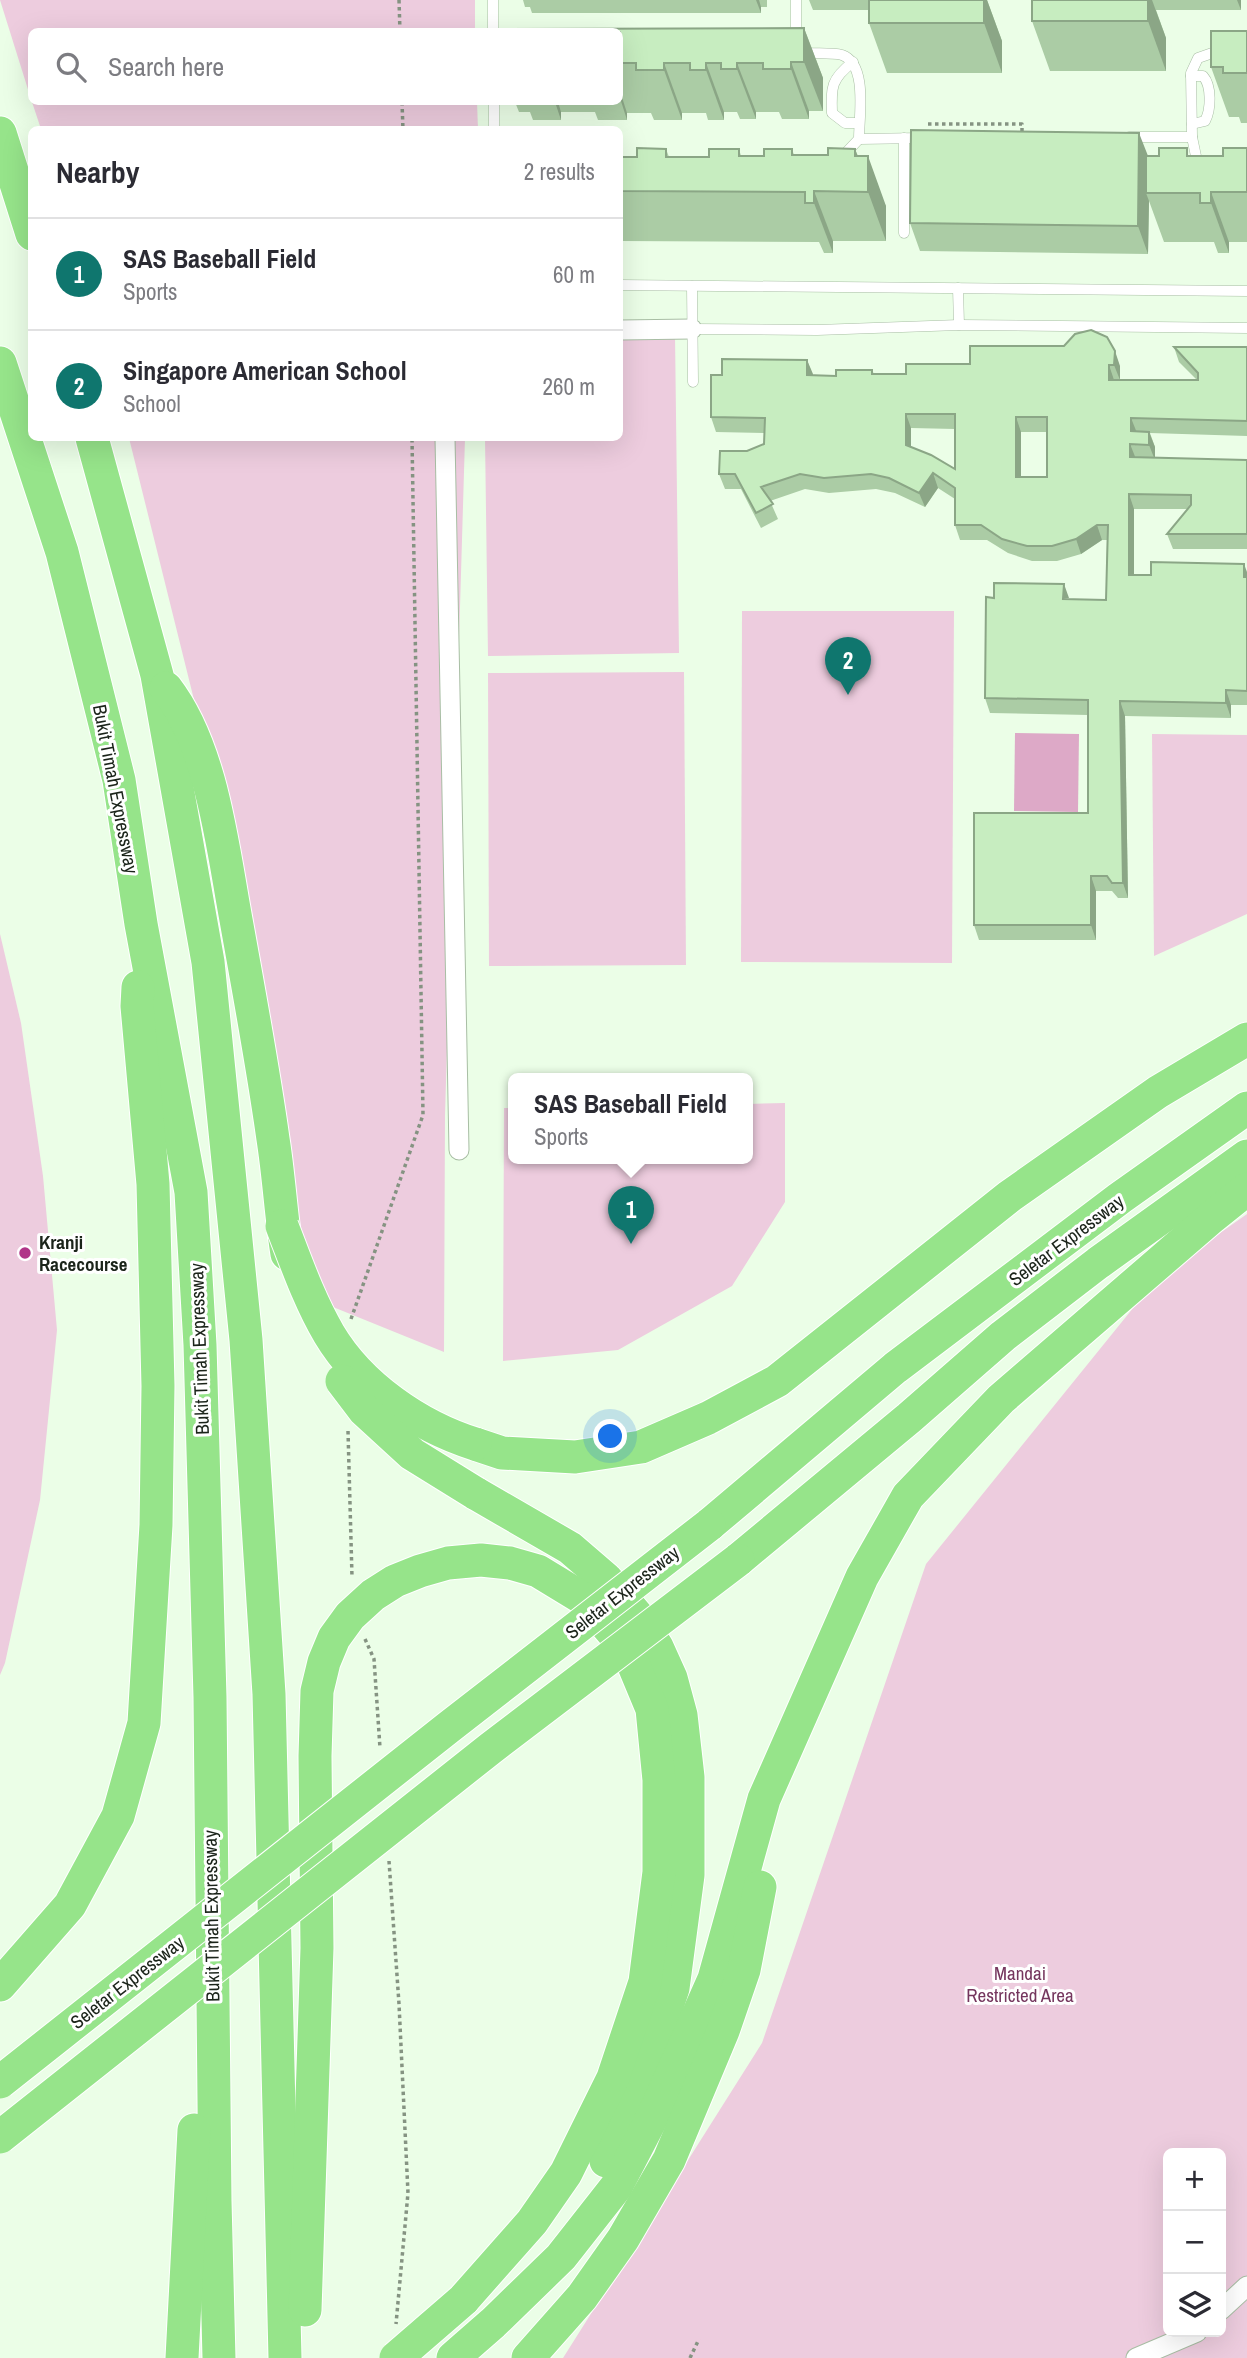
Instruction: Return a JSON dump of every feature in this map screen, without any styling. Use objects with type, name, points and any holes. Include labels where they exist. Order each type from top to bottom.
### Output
[{"type":"highway","points":[[3,139],[28,221]]},
{"type":"highway","name":"Bukit Timah Expressway","points":[[0,363],[62,552],[118,780],[141,924],[191,1192],[201,1345],[210,1697],[211,1928],[219,2358]]},
{"type":"highway","points":[[93,441],[156,675],[208,962],[246,1340],[269,1694],[285,2358]]},
{"type":"highway","points":[[156,675],[178,704],[189,725],[201,758],[224,852],[274,1142],[287,1254],[304,1314],[318,1344],[364,1410],[412,1454],[570,1548],[606,1578],[638,1617],[657,1647],[671,1678],[681,1715],[688,1777],[688,1875],[673,1987],[642,2082],[595,2186],[493,2323]]},
{"type":"highway","points":[[0,1984],[70,1905],[118,1816],[144,1723],[156,1525],[158,1386],[153,1184],[136,1006],[141,924]]},
{"type":"highway","points":[[282,1226],[315,1309],[330,1336],[349,1362],[373,1386],[409,1413],[448,1436],[502,1453],[575,1457],[641,1447],[708,1418],[777,1381],[1010,1196],[1158,1092],[1247,1039]]},
{"type":"highway","name":"Seletar Expressway","points":[[0,2082],[709,1525],[895,1368],[1120,1198],[1247,1108]]},
{"type":"highway","points":[[0,2137],[491,1748],[738,1560],[1003,1336],[1098,1263],[1247,1156]]},
{"type":"highway","points":[[453,2358],[561,2257],[616,2187],[655,2112],[714,1979],[764,1799],[782,1756],[862,1577],[908,1496],[1001,1399],[1247,1189]]},
{"type":"highway","points":[[303,2358],[317,1948],[315,1756],[317,1691],[324,1662],[334,1638],[350,1616],[373,1595],[395,1581],[448,1563],[481,1560],[509,1563],[538,1571],[584,1599],[627,1649],[652,1709],[659,1780],[659,1872],[645,1982],[613,2078],[566,2172],[546,2203],[463,2300],[396,2358]]},
{"type":"highway","points":[[528,2358],[582,2297],[623,2239],[669,2160],[718,2043],[740,1982],[772,1837],[785,1794],[782,1756]]},
{"type":"highway","points":[[182,2358],[194,2112],[211,1928]]},
{"type":"street","points":[[623,330],[692,330]]},
{"type":"street","points":[[445,441],[458,1150]]},
{"type":"street","points":[[1226,2305],[1247,2286]]},
{"type":"street","points":[[1136,2358],[1185,2337]]},
{"type":"lane","points":[[493,0],[493,28]]},
{"type":"lane","points":[[796,0],[796,53],[842,55],[853,62],[859,73],[859,139],[845,155],[835,160]]},
{"type":"lane","points":[[1215,171],[1197,161],[1192,136],[1191,76],[1198,58],[1218,51],[1247,51]]},
{"type":"lane","points":[[853,62],[838,74],[834,81],[832,113],[845,123],[859,123]]},
{"type":"lane","points":[[1191,76],[1203,76],[1207,81],[1209,114],[1205,121],[1192,124]]},
{"type":"lane","points":[[494,105],[494,126]]},
{"type":"lane","points":[[1115,137],[1192,136]]},
{"type":"lane","points":[[904,138],[904,233]]},
{"type":"lane","points":[[859,139],[932,138]]},
{"type":"lane","points":[[623,285],[1247,291]]},
{"type":"lane","points":[[692,286],[693,382]]},
{"type":"lane","points":[[958,288],[959,325]]},
{"type":"lane","points":[[692,330],[817,330],[959,325],[1247,328]]},
{"type":"path","points":[[399,0],[400,28]]},
{"type":"path","points":[[402,105],[403,126]]},
{"type":"path","points":[[927,124],[1022,124],[1022,138]]},
{"type":"path","points":[[412,441],[414,518]]},
{"type":"path","points":[[690,2358],[699,2339]]},
{"type":"green space","points":[[0,0],[475,0],[475,28],[28,28],[28,89]]},
{"type":"green space","points":[[33,105],[477,105],[478,126],[40,126]]},
{"type":"green space","points":[[675,335],[679,653],[488,656],[485,441],[623,441],[623,336]]},
{"type":"green space","points":[[130,441],[465,441],[445,1116],[444,1352],[333,1307],[294,1219],[244,901]]},
{"type":"green space","points":[[742,611],[954,611],[952,963],[741,962]]},
{"type":"green space","points":[[684,672],[686,965],[489,966],[488,673]]},
{"type":"green space","points":[[1152,734],[1247,735],[1247,914],[1154,956]]},
{"type":"green space","name":"Kranji Racecourse","points":[[0,934],[21,1023],[43,1176],[57,1330],[40,1500],[5,1663],[0,1675]]},
{"type":"green space","points":[[785,1103],[785,1202],[732,1286],[618,1350],[503,1361],[504,1108],[508,1108],[508,1164],[753,1164],[753,1104]]},
{"type":"green space","name":"Mandai Restricted Area","points":[[1247,1214],[1247,2358],[563,2358],[762,2043],[926,1564],[1159,1276]]},
{"type":"shaded area","points":[[1015,733],[1079,734],[1078,812],[1014,811]]},
{"type":"building","points":[[869,0],[984,0],[984,23],[869,23]]},
{"type":"building","points":[[1032,0],[1148,0],[1148,21],[1032,21]]},
{"type":"building","points":[[804,28],[804,62],[791,62],[791,69],[763,69],[763,63],[737,63],[737,69],[721,69],[721,63],[706,63],[706,70],[690,70],[690,63],[664,63],[664,70],[636,70],[636,63],[623,63],[623,29]]},
{"type":"building","points":[[1211,31],[1247,31],[1247,73],[1223,73],[1223,67],[1211,67]]},
{"type":"building","points":[[911,130],[1139,133],[1138,226],[910,223]]},
{"type":"building","points":[[637,148],[666,149],[666,157],[709,157],[709,149],[739,149],[739,156],[764,156],[764,149],[792,149],[792,155],[828,155],[828,148],[855,149],[855,156],[868,156],[868,192],[814,191],[814,203],[805,203],[805,192],[623,191],[623,157],[637,157]]},
{"type":"building","points":[[1159,148],[1187,148],[1187,156],[1223,156],[1223,148],[1247,148],[1247,192],[1211,192],[1211,203],[1200,203],[1200,193],[1146,193],[1146,156],[1159,156]]},
{"type":"building","points":[[1091,330],[1107,337],[1115,351],[1114,365],[1109,365],[1109,380],[1198,380],[1198,373],[1174,347],[1247,347],[1247,421],[1131,418],[1131,431],[1149,432],[1149,445],[1130,444],[1130,457],[1247,460],[1247,534],[1167,534],[1191,505],[1191,495],[1129,494],[1129,575],[1151,575],[1151,562],[1244,564],[1244,577],[1247,577],[1247,691],[1226,690],[1226,703],[1120,701],[1123,883],[1112,883],[1107,876],[1091,876],[1091,925],[974,925],[974,813],[1088,813],[1088,700],[985,698],[986,597],[994,598],[994,583],[1064,584],[1063,599],[1106,600],[1108,525],[1097,525],[1076,539],[1052,546],[1027,546],[1002,539],[981,525],[955,525],[955,488],[933,473],[919,493],[889,478],[871,474],[824,478],[800,474],[761,487],[773,504],[756,513],[735,474],[719,474],[720,451],[747,451],[764,444],[765,418],[711,417],[711,375],[722,375],[722,359],[807,360],[807,375],[836,376],[836,370],[906,374],[906,364],[970,364],[970,346],[1064,346],[1075,334]],"holes":[[[906,414],[955,414],[955,469],[906,445]],[[1016,417],[1047,417],[1047,477],[1016,477]]]},
{"type":"place","name":"Singapore American School","points":[[848,695]]},
{"type":"place","name":"SAS Baseball Field","points":[[631,1244]]},
{"type":"place","name":"Kranji Racecourse","points":[[25,1253]]}]
